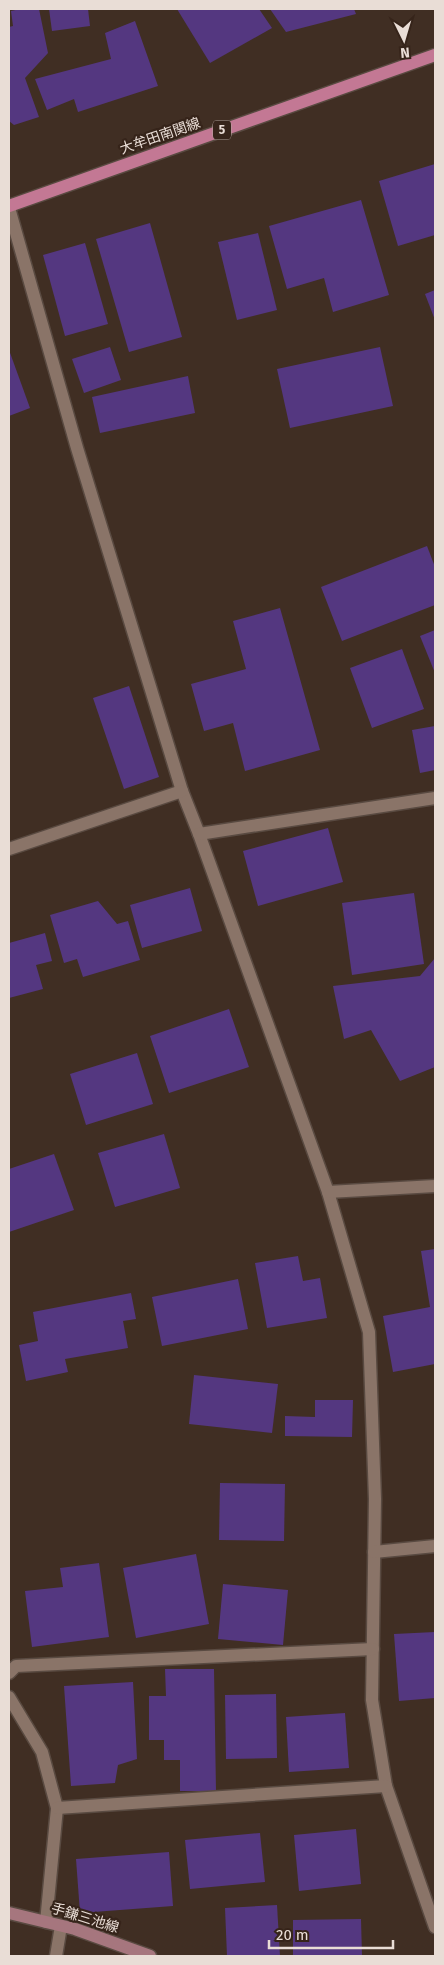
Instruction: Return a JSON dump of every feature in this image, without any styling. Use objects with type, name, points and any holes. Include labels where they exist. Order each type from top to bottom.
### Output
[{"type":"main road","name":"大牟田南関線","points":[[9,207],[435,55]]},
{"type":"main road","name":"手鎌三池線","points":[[9,1913],[75,1929],[150,1956]]},
{"type":"street","points":[[9,207],[77,448],[182,791],[328,1192],[369,1332],[375,1499],[372,1700],[386,1786],[435,1926]]},
{"type":"street","points":[[9,848],[182,791]]},
{"type":"street","points":[[199,834],[435,798]]},
{"type":"street","points":[[328,1192],[435,1186]]},
{"type":"street","points":[[374,1552],[435,1546]]},
{"type":"street","points":[[9,1673],[16,1666],[373,1649]]},
{"type":"street","points":[[9,1698],[42,1752],[57,1808],[46,1922]]},
{"type":"street","points":[[57,1808],[386,1786]]},
{"type":"street","points":[[56,1956],[61,1926]]},
{"type":"building","points":[[39,9],[48,53],[25,78],[39,117],[14,125],[9,121],[9,27],[13,26],[11,11]]},
{"type":"building","points":[[49,9],[88,9],[90,26],[52,31]]},
{"type":"building","points":[[177,9],[259,9],[272,28],[210,63]]},
{"type":"building","points":[[270,9],[354,9],[356,14],[286,32]]},
{"type":"building","points":[[135,21],[158,86],[78,112],[74,99],[47,110],[35,79],[111,59],[105,33]]},
{"type":"building","points":[[435,164],[435,235],[398,246],[379,181]]},
{"type":"building","points":[[361,200],[389,295],[333,312],[324,278],[287,289],[269,226]]},
{"type":"building","points":[[150,223],[182,337],[129,352],[96,239]]},
{"type":"building","points":[[258,233],[277,310],[237,320],[218,242]]},
{"type":"building","points":[[85,243],[108,324],[65,336],[43,255]]},
{"type":"building","points":[[435,290],[435,320],[425,294]]},
{"type":"building","points":[[110,347],[121,380],[84,393],[72,359]]},
{"type":"building","points":[[380,347],[393,406],[290,428],[277,369]]},
{"type":"building","points":[[9,350],[30,408],[9,416]]},
{"type":"building","points":[[188,376],[195,413],[100,433],[92,397]]},
{"type":"building","points":[[427,546],[435,567],[435,605],[342,641],[321,587]]},
{"type":"building","points":[[280,608],[320,750],[245,771],[233,723],[204,731],[191,684],[246,669],[233,621]]},
{"type":"building","points":[[435,630],[435,673],[420,636]]},
{"type":"building","points":[[402,649],[424,709],[372,728],[350,668]]},
{"type":"building","points":[[129,686],[159,777],[124,789],[93,698]]},
{"type":"building","points":[[435,726],[435,770],[420,773],[412,730]]},
{"type":"building","points":[[328,828],[343,882],[258,906],[243,851]]},
{"type":"building","points":[[190,888],[202,931],[142,948],[130,905]]},
{"type":"building","points":[[414,893],[424,964],[352,975],[342,903]]},
{"type":"building","points":[[98,901],[117,924],[128,921],[140,960],[83,977],[77,959],[64,963],[50,915]]},
{"type":"building","points":[[45,933],[52,961],[36,965],[43,989],[9,998],[9,943]]},
{"type":"building","points":[[435,958],[435,1067],[400,1081],[371,1030],[344,1039],[333,986],[420,976]]},
{"type":"building","points":[[229,1009],[249,1067],[169,1093],[150,1036]]},
{"type":"building","points":[[137,1053],[153,1104],[86,1125],[70,1074]]},
{"type":"building","points":[[164,1134],[180,1188],[115,1207],[98,1153]]},
{"type":"building","points":[[54,1154],[74,1210],[9,1232],[9,1169]]},
{"type":"building","points":[[435,1249],[435,1364],[393,1372],[383,1316],[430,1307],[421,1251]]},
{"type":"building","points":[[298,1256],[303,1281],[320,1278],[327,1318],[267,1328],[255,1263]]},
{"type":"building","points":[[238,1279],[248,1329],[162,1346],[152,1297]]},
{"type":"building","points":[[131,1293],[136,1319],[123,1321],[128,1348],[65,1359],[68,1372],[26,1381],[19,1345],[38,1341],[33,1312]]},
{"type":"building","points":[[194,1375],[278,1384],[272,1433],[189,1424]]},
{"type":"building","points":[[315,1400],[353,1400],[352,1437],[285,1436],[285,1416],[315,1417]]},
{"type":"building","points":[[220,1483],[285,1484],[284,1541],[219,1540]]},
{"type":"building","points":[[196,1554],[209,1624],[136,1638],[123,1568]]},
{"type":"building","points":[[99,1563],[109,1637],[32,1647],[25,1591],[63,1587],[60,1568]]},
{"type":"building","points":[[223,1584],[288,1590],[283,1645],[218,1639]]},
{"type":"building","points":[[435,1632],[435,1698],[399,1701],[394,1634]]},
{"type":"building","points":[[165,1669],[214,1669],[216,1791],[180,1791],[180,1760],[164,1760],[164,1740],[149,1740],[149,1696],[166,1696]]},
{"type":"building","points":[[133,1682],[137,1759],[118,1765],[115,1783],[71,1786],[64,1686]]},
{"type":"building","points":[[276,1694],[277,1758],[226,1759],[225,1695]]},
{"type":"building","points":[[345,1713],[349,1768],[289,1772],[286,1717]]},
{"type":"building","points":[[356,1829],[361,1884],[299,1891],[294,1835]]},
{"type":"building","points":[[260,1833],[265,1882],[190,1889],[185,1840]]},
{"type":"building","points":[[169,1852],[173,1906],[80,1913],[76,1859]]},
{"type":"building","points":[[277,1905],[280,1956],[227,1956],[225,1908]]},
{"type":"building","points":[[361,1919],[362,1956],[293,1956],[293,1920]]}]
